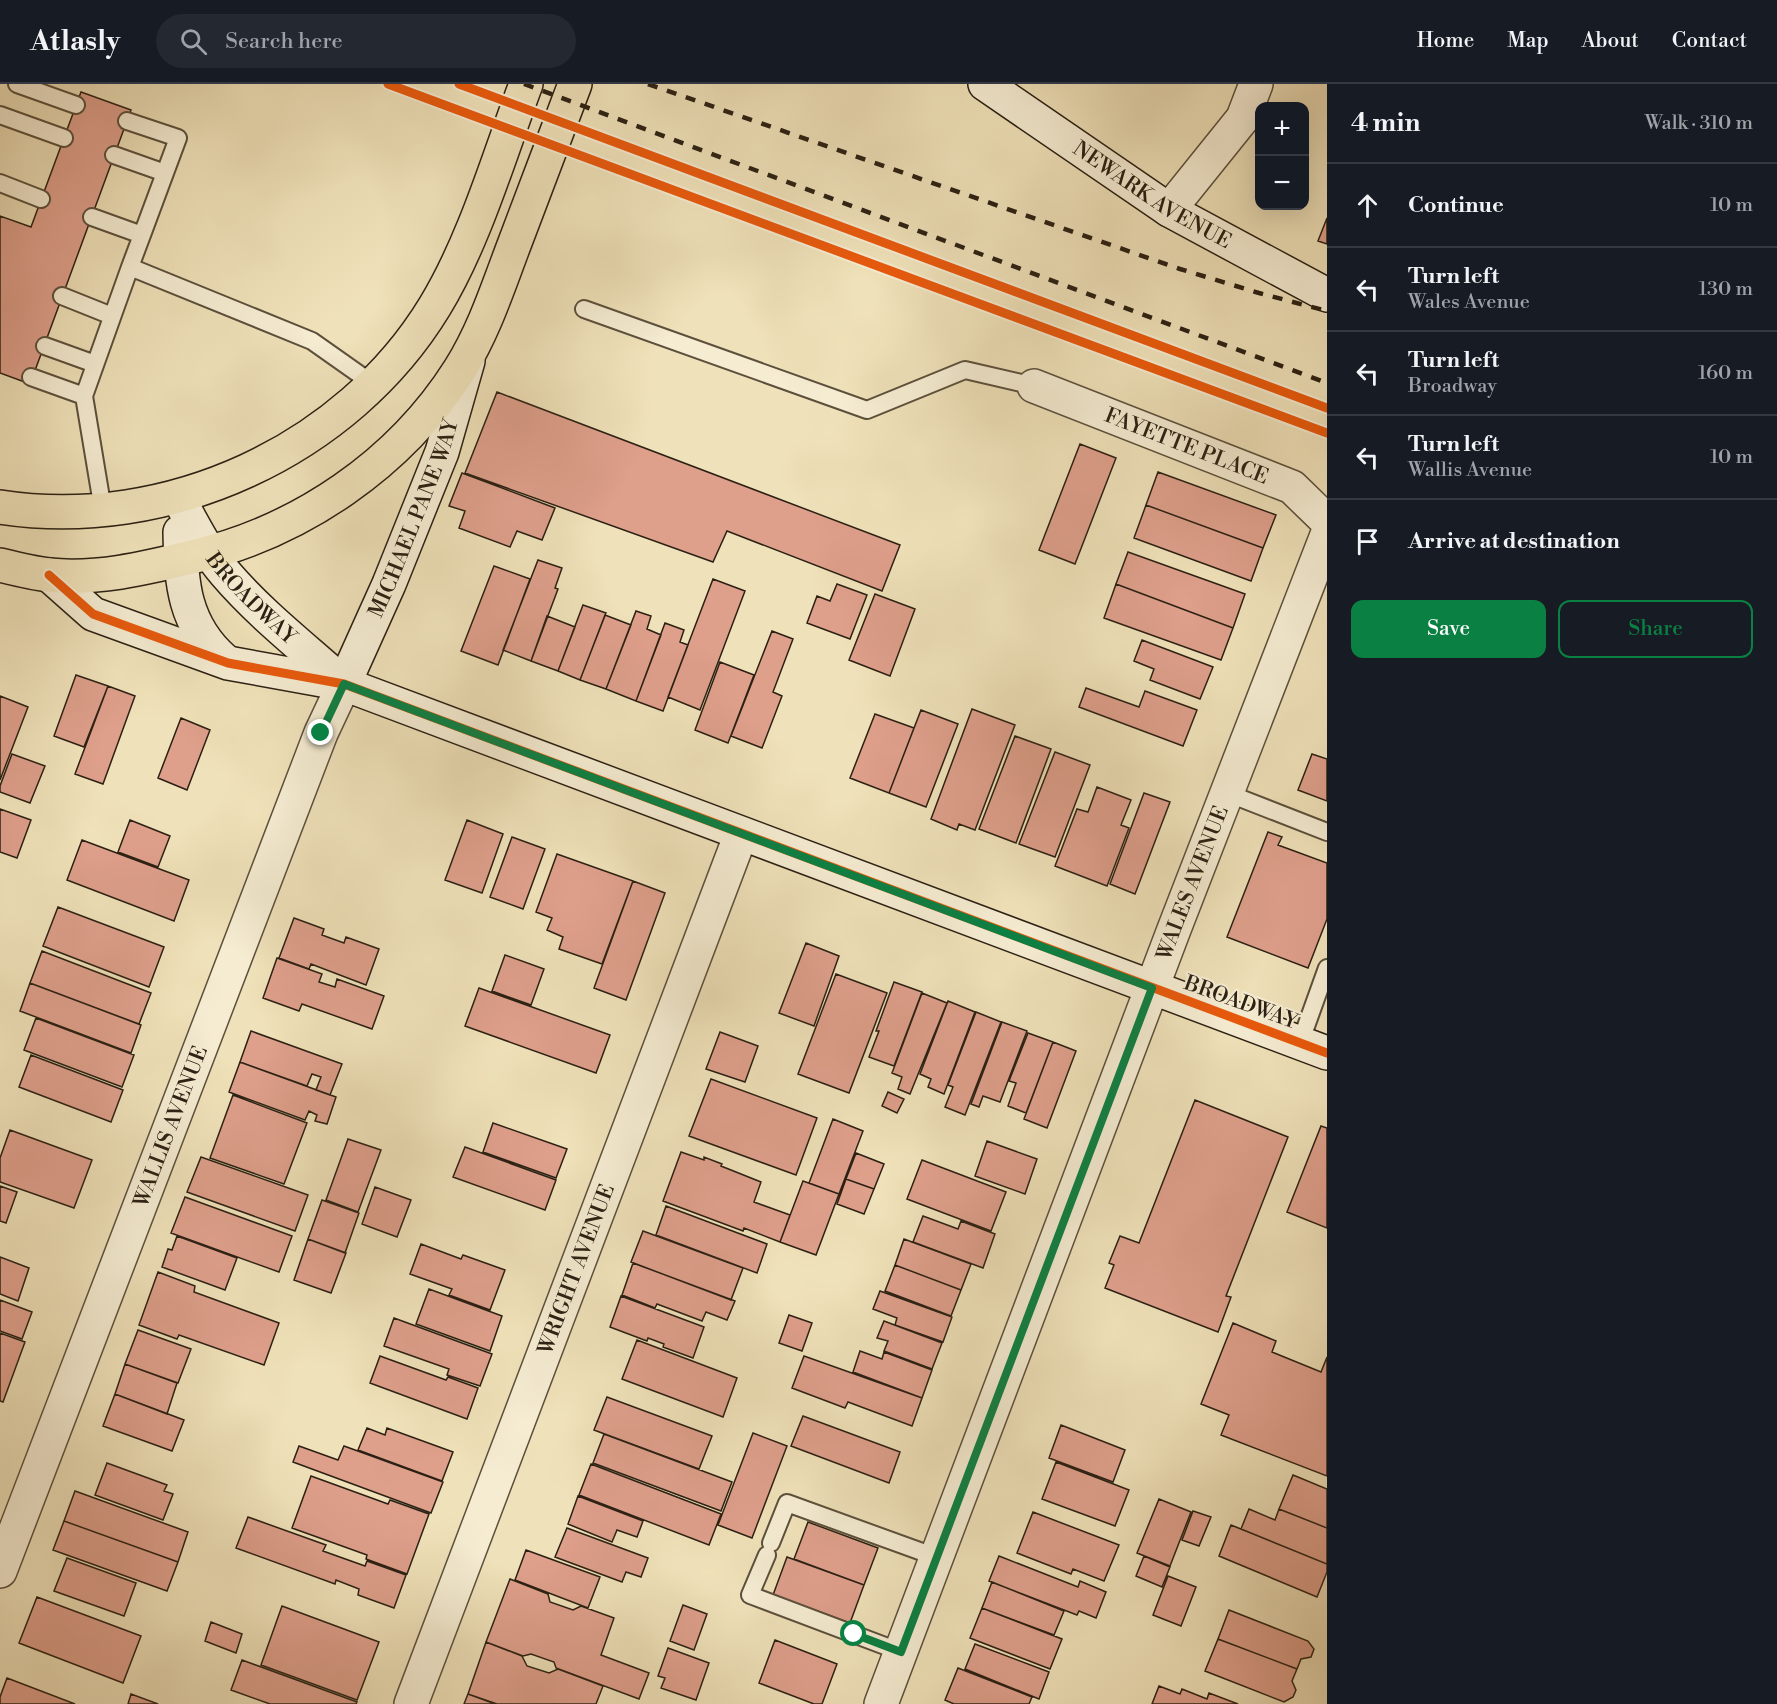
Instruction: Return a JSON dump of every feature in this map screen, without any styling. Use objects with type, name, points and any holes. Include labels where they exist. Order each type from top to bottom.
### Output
[{"type":"highway","points":[[0,507],[52,512],[103,510],[178,497],[216,486],[285,452],[335,416],[373,384],[403,353],[431,313],[449,281],[473,227],[526,84]]},
{"type":"highway","points":[[0,565],[49,575],[99,574],[150,567],[196,556],[249,540],[269,531],[338,494],[362,477],[418,424],[454,378],[472,348],[493,300],[575,84]]},
{"type":"street","name":"NEWARK AVENUE","points":[[985,84],[1169,210],[1327,295]]},
{"type":"street","points":[[1169,210],[1243,118],[1256,84]]},
{"type":"street","name":"MICHAEL PANE WAY","points":[[344,684],[389,584],[442,452],[472,348]]},
{"type":"street","name":"FAYETTE PLACE","points":[[1034,386],[1292,487],[1327,521]]},
{"type":"street","name":"BROADWAY","points":[[178,497],[196,556],[186,598],[196,626],[212,649],[228,663],[344,684],[1313,1048]]},
{"type":"street","name":"WALES AVENUE","points":[[881,1704],[1152,988],[1327,535]]},
{"type":"street","name":"BROADWAY","points":[[196,556],[224,571],[260,609],[344,684]]},
{"type":"street","points":[[49,575],[93,614],[228,663]]},
{"type":"street","name":"WALLIS AVENUE","points":[[0,1570],[313,755],[344,684]]},
{"type":"street","name":"WRIGHT AVENUE","points":[[411,1704],[741,834]]},
{"type":"lane","points":[[17,84],[76,105]]},
{"type":"lane","points":[[0,115],[64,138]]},
{"type":"lane","points":[[103,510],[84,396],[178,138],[127,121]]},
{"type":"lane","points":[[114,155],[165,173]]},
{"type":"lane","points":[[0,183],[41,199]]},
{"type":"lane","points":[[92,217],[142,235]]},
{"type":"lane","points":[[130,267],[312,341],[373,384]]},
{"type":"lane","points":[[62,296],[112,316]]},
{"type":"lane","points":[[584,309],[867,410],[965,370],[1034,386]]},
{"type":"lane","points":[[45,346],[95,364]]},
{"type":"lane","points":[[31,377],[84,396]]},
{"type":"lane","points":[[1227,793],[1327,832]]},
{"type":"lane","points":[[1313,1048],[1327,968]]},
{"type":"lane","points":[[901,1652],[750,1595],[787,1503],[936,1557]]},
{"type":"building","points":[[81,92],[131,110],[30,384],[0,373],[0,216],[31,227]]},
{"type":"building","points":[[1327,218],[1327,244],[1318,241]]},
{"type":"building","points":[[497,392],[900,545],[882,591],[727,531],[713,562],[465,473]]},
{"type":"building","points":[[1080,444],[1116,458],[1075,564],[1039,550]]},
{"type":"building","points":[[1158,472],[1276,515],[1263,548],[1146,505]]},
{"type":"building","points":[[462,473],[555,508],[542,540],[517,531],[510,547],[459,528],[465,511],[449,506]]},
{"type":"building","points":[[1146,505],[1263,548],[1251,581],[1134,538]]},
{"type":"building","points":[[1128,552],[1245,594],[1233,628],[1116,584]]},
{"type":"building","points":[[538,560],[562,568],[555,588],[558,589],[531,661],[503,650]]},
{"type":"building","points":[[494,566],[530,579],[498,665],[461,651]]},
{"type":"building","points":[[713,579],[745,591],[700,710],[668,697]]},
{"type":"building","points":[[837,584],[867,595],[850,639],[807,623],[817,596],[830,601]]},
{"type":"building","points":[[1116,584],[1233,628],[1221,660],[1104,618]]},
{"type":"building","points":[[875,594],[915,609],[890,676],[849,660]]},
{"type":"building","points":[[583,605],[606,613],[580,680],[558,671]]},
{"type":"building","points":[[636,611],[651,616],[647,629],[661,635],[636,701],[606,689]]},
{"type":"building","points":[[605,615],[631,625],[606,689],[580,680]]},
{"type":"building","points":[[547,616],[575,627],[558,671],[531,661]]},
{"type":"building","points":[[665,623],[684,630],[680,642],[688,645],[663,711],[636,701]]},
{"type":"building","points":[[772,631],[793,639],[773,692],[782,696],[762,748],[731,736]]},
{"type":"building","points":[[1142,640],[1213,667],[1200,699],[1150,680],[1154,669],[1134,661]]},
{"type":"building","points":[[720,662],[754,675],[728,743],[695,730]]},
{"type":"building","points":[[76,675],[108,686],[84,747],[54,736]]},
{"type":"building","points":[[108,686],[135,696],[103,784],[75,774]]},
{"type":"building","points":[[1086,688],[1139,707],[1145,691],[1197,710],[1183,746],[1079,707]]},
{"type":"building","points":[[0,696],[28,707],[0,780]]},
{"type":"building","points":[[972,709],[1015,725],[975,830],[959,824],[957,830],[931,819]]},
{"type":"building","points":[[921,710],[958,724],[926,807],[889,793]]},
{"type":"building","points":[[875,714],[914,728],[889,793],[850,778]]},
{"type":"building","points":[[181,718],[210,730],[187,790],[158,778]]},
{"type":"building","points":[[1015,736],[1051,749],[1016,843],[979,829]]},
{"type":"building","points":[[1055,752],[1090,765],[1055,857],[1019,844]]},
{"type":"building","points":[[12,754],[45,766],[30,803],[0,792],[0,786]]},
{"type":"building","points":[[1312,754],[1327,759],[1327,801],[1298,790]]},
{"type":"building","points":[[1097,787],[1131,800],[1121,825],[1129,828],[1107,886],[1055,866],[1077,809],[1088,812]]},
{"type":"building","points":[[1144,793],[1170,802],[1135,894],[1110,884]]},
{"type":"building","points":[[0,809],[31,820],[17,858],[0,852]]},
{"type":"building","points":[[130,820],[170,836],[158,867],[118,852]]},
{"type":"building","points":[[467,820],[503,834],[482,893],[445,880]]},
{"type":"building","points":[[1268,832],[1282,837],[1278,845],[1327,863],[1327,919],[1308,968],[1227,937]]},
{"type":"building","points":[[512,837],[545,849],[523,909],[490,897]]},
{"type":"building","points":[[82,840],[189,880],[174,921],[67,880]]},
{"type":"building","points":[[557,854],[633,881],[602,964],[559,949],[563,937],[547,930],[552,918],[536,912]]},
{"type":"building","points":[[633,881],[665,893],[626,1000],[594,988]]},
{"type":"building","points":[[58,907],[164,947],[149,987],[43,946]]},
{"type":"building","points":[[294,918],[324,929],[322,935],[344,943],[346,937],[379,949],[366,985],[311,964],[309,969],[279,958]]},
{"type":"building","points":[[806,943],[839,956],[814,1026],[779,1013]]},
{"type":"building","points":[[42,951],[151,993],[139,1024],[30,983]]},
{"type":"building","points":[[505,955],[544,969],[531,1005],[492,991]]},
{"type":"building","points":[[277,958],[322,974],[319,982],[335,987],[337,979],[384,996],[372,1029],[302,1004],[299,1011],[263,998]]},
{"type":"building","points":[[836,974],[887,993],[849,1093],[798,1074]]},
{"type":"building","points":[[894,982],[922,992],[894,1066],[869,1057]]},
{"type":"building","points":[[30,983],[141,1025],[131,1053],[20,1011]]},
{"type":"building","points":[[479,988],[610,1035],[596,1073],[465,1026]]},
{"type":"building","points":[[922,993],[947,1003],[910,1094],[898,1089],[902,1077],[892,1073]]},
{"type":"building","points":[[948,1001],[975,1012],[944,1094],[928,1087],[931,1079],[920,1074]]},
{"type":"building","points":[[976,1012],[1001,1022],[965,1115],[945,1107],[953,1087],[948,1085]]},
{"type":"building","points":[[36,1018],[134,1055],[122,1087],[24,1050]]},
{"type":"building","points":[[1002,1022],[1027,1031],[1000,1102],[983,1096],[979,1107],[971,1104]]},
{"type":"building","points":[[251,1031],[342,1064],[330,1095],[316,1090],[321,1077],[312,1074],[307,1086],[240,1062]]},
{"type":"building","points":[[720,1032],[758,1046],[745,1082],[706,1069]]},
{"type":"building","points":[[1028,1033],[1053,1042],[1026,1113],[1008,1106],[1016,1083],[1009,1081]]},
{"type":"building","points":[[1053,1042],[1076,1051],[1047,1128],[1024,1119]]},
{"type":"building","points":[[31,1055],[123,1090],[111,1122],[19,1087]]},
{"type":"building","points":[[240,1062],[336,1097],[327,1124],[315,1121],[317,1115],[309,1111],[305,1120],[229,1092]]},
{"type":"building","points":[[711,1079],[817,1118],[796,1175],[689,1136]]},
{"type":"building","points":[[888,1092],[904,1099],[897,1113],[882,1106]]},
{"type":"building","points":[[233,1095],[307,1123],[284,1184],[210,1158]]},
{"type":"building","points":[[1195,1100],[1288,1137],[1226,1296],[1231,1297],[1218,1332],[1105,1288],[1114,1265],[1109,1263],[1120,1236],[1139,1243]]},
{"type":"building","points":[[833,1119],[863,1131],[839,1194],[809,1183]]},
{"type":"building","points":[[493,1123],[567,1149],[556,1178],[483,1152]]},
{"type":"building","points":[[1321,1126],[1327,1128],[1327,1228],[1287,1212]]},
{"type":"building","points":[[10,1130],[92,1160],[74,1208],[0,1182],[0,1158]]},
{"type":"building","points":[[348,1139],[381,1150],[358,1212],[326,1200]]},
{"type":"building","points":[[987,1141],[1037,1159],[1025,1194],[975,1176]]},
{"type":"building","points":[[465,1147],[556,1180],[545,1210],[453,1177]]},
{"type":"building","points":[[681,1152],[704,1160],[704,1157],[761,1182],[754,1202],[790,1215],[780,1242],[744,1228],[743,1231],[663,1201]]},
{"type":"building","points":[[856,1153],[884,1164],[874,1189],[846,1179]]},
{"type":"building","points":[[201,1157],[308,1195],[295,1231],[187,1192]]},
{"type":"building","points":[[922,1160],[1006,1192],[991,1231],[907,1199]]},
{"type":"building","points":[[846,1179],[874,1189],[864,1214],[837,1204]]},
{"type":"building","points":[[803,1181],[839,1194],[816,1255],[780,1242]]},
{"type":"building","points":[[0,1186],[17,1192],[6,1223],[0,1221]]},
{"type":"building","points":[[375,1187],[411,1200],[397,1237],[362,1224]]},
{"type":"building","points":[[185,1197],[292,1236],[279,1272],[171,1233]]},
{"type":"building","points":[[322,1200],[359,1213],[345,1253],[308,1239]]},
{"type":"building","points":[[666,1206],[767,1244],[757,1273],[656,1235]]},
{"type":"building","points":[[923,1216],[958,1229],[961,1221],[995,1234],[983,1268],[913,1242]]},
{"type":"building","points":[[643,1231],[743,1268],[731,1300],[631,1262]]},
{"type":"building","points":[[177,1236],[237,1258],[225,1290],[162,1267],[168,1249],[172,1250]]},
{"type":"building","points":[[308,1239],[346,1253],[331,1293],[294,1280]]},
{"type":"building","points":[[904,1239],[971,1264],[961,1290],[895,1265]]},
{"type":"building","points":[[421,1244],[461,1259],[463,1255],[505,1270],[490,1310],[449,1295],[452,1289],[410,1274]]},
{"type":"building","points":[[0,1257],[29,1268],[18,1301],[0,1294]]},
{"type":"building","points":[[633,1263],[735,1301],[727,1320],[706,1312],[702,1321],[657,1304],[655,1308],[622,1295]]},
{"type":"building","points":[[895,1265],[961,1290],[951,1316],[885,1291]]},
{"type":"building","points":[[158,1272],[195,1286],[194,1292],[279,1323],[264,1365],[179,1335],[177,1339],[139,1325]]},
{"type":"building","points":[[429,1289],[502,1316],[490,1351],[416,1324]]},
{"type":"building","points":[[880,1291],[952,1317],[943,1342],[895,1325],[897,1318],[873,1309]]},
{"type":"building","points":[[621,1296],[704,1327],[693,1358],[663,1347],[664,1344],[648,1338],[647,1341],[610,1327]]},
{"type":"building","points":[[0,1300],[32,1312],[22,1339],[0,1331]]},
{"type":"building","points":[[789,1315],[812,1323],[802,1351],[779,1343]]},
{"type":"building","points":[[394,1318],[492,1354],[480,1386],[447,1375],[449,1369],[384,1346]]},
{"type":"building","points":[[884,1321],[942,1343],[932,1369],[884,1351],[888,1341],[877,1338]]},
{"type":"building","points":[[1233,1323],[1276,1341],[1272,1352],[1321,1372],[1327,1357],[1327,1476],[1221,1435],[1229,1415],[1201,1404]]},
{"type":"building","points":[[138,1330],[191,1349],[178,1383],[125,1364]]},
{"type":"building","points":[[0,1333],[25,1342],[3,1402],[0,1401]]},
{"type":"building","points":[[637,1340],[737,1378],[723,1417],[622,1379]]},
{"type":"building","points":[[860,1351],[882,1359],[884,1352],[932,1370],[922,1398],[853,1372]]},
{"type":"building","points":[[380,1356],[446,1380],[448,1377],[478,1388],[467,1419],[370,1383]]},
{"type":"building","points":[[804,1356],[922,1398],[912,1426],[848,1402],[845,1408],[792,1388]]},
{"type":"building","points":[[125,1364],[177,1383],[167,1414],[115,1394]]},
{"type":"building","points":[[115,1394],[184,1420],[172,1451],[103,1426]]},
{"type":"building","points":[[607,1397],[712,1436],[699,1469],[594,1430]]},
{"type":"building","points":[[803,1416],[900,1452],[889,1483],[791,1446]]},
{"type":"building","points":[[1061,1425],[1125,1450],[1113,1482],[1049,1458]]},
{"type":"building","points":[[367,1428],[385,1435],[387,1428],[453,1452],[442,1481],[358,1450]]},
{"type":"building","points":[[753,1433],[787,1446],[752,1538],[718,1525]]},
{"type":"building","points":[[604,1434],[732,1482],[721,1511],[593,1463]]},
{"type":"building","points":[[299,1446],[338,1460],[344,1446],[443,1482],[431,1513],[293,1462]]},
{"type":"building","points":[[1056,1462],[1129,1490],[1115,1526],[1042,1499]]},
{"type":"building","points":[[107,1463],[167,1485],[164,1491],[173,1494],[163,1520],[95,1495]]},
{"type":"building","points":[[591,1464],[721,1514],[709,1545],[579,1495]]},
{"type":"building","points":[[1293,1475],[1327,1489],[1327,1528],[1279,1509]]},
{"type":"building","points":[[311,1476],[388,1504],[390,1500],[429,1514],[407,1574],[366,1559],[367,1555],[292,1528]]},
{"type":"building","points":[[75,1491],[188,1532],[178,1562],[64,1521]]},
{"type":"building","points":[[578,1496],[643,1521],[637,1537],[617,1530],[612,1542],[568,1524]]},
{"type":"building","points":[[1159,1499],[1191,1512],[1170,1566],[1137,1553]]},
{"type":"building","points":[[1249,1509],[1275,1520],[1279,1509],[1327,1528],[1327,1564],[1241,1529]]},
{"type":"building","points":[[1193,1511],[1211,1517],[1199,1546],[1182,1540]]},
{"type":"building","points":[[1033,1512],[1119,1545],[1104,1581],[1073,1569],[1071,1574],[1017,1553]]},
{"type":"building","points":[[248,1517],[326,1545],[323,1551],[365,1566],[367,1561],[406,1575],[394,1608],[358,1595],[359,1589],[336,1580],[335,1584],[236,1548]]},
{"type":"building","points":[[64,1521],[178,1562],[167,1591],[53,1550]]},
{"type":"building","points":[[808,1522],[878,1548],[864,1585],[794,1559]]},
{"type":"building","points":[[1231,1525],[1327,1564],[1327,1572],[1317,1597],[1219,1556]]},
{"type":"building","points":[[567,1528],[648,1558],[641,1577],[626,1572],[622,1582],[555,1557]]},
{"type":"building","points":[[526,1550],[600,1577],[588,1608],[515,1580]]},
{"type":"building","points":[[999,1556],[1078,1587],[1080,1581],[1106,1592],[1096,1618],[1079,1611],[1077,1615],[989,1581]]},
{"type":"building","points":[[1144,1556],[1170,1567],[1162,1587],[1136,1576]]},
{"type":"building","points":[[787,1557],[864,1585],[850,1623],[773,1595]]},
{"type":"building","points":[[67,1558],[136,1583],[124,1616],[54,1591]]},
{"type":"building","points":[[1168,1576],[1196,1587],[1181,1626],[1153,1615]]},
{"type":"building","points":[[510,1579],[548,1594],[550,1602],[573,1610],[581,1606],[614,1618],[601,1655],[649,1673],[639,1699],[556,1668],[554,1662],[531,1654],[523,1656],[486,1642]]},
{"type":"building","points":[[992,1582],[1064,1611],[1054,1635],[982,1608]]},
{"type":"building","points":[[37,1597],[141,1636],[123,1683],[19,1643]]},
{"type":"building","points":[[683,1605],[707,1614],[694,1650],[670,1641]]},
{"type":"building","points":[[282,1606],[379,1642],[357,1700],[261,1665]]},
{"type":"building","points":[[982,1608],[1062,1639],[1050,1669],[970,1638]]},
{"type":"building","points":[[1229,1610],[1308,1641],[1314,1649],[1311,1657],[1301,1659],[1297,1669],[1218,1639]]},
{"type":"building","points":[[211,1622],[242,1634],[236,1653],[205,1641]]},
{"type":"building","points":[[1218,1639],[1297,1669],[1292,1681],[1296,1690],[1293,1697],[1284,1702],[1205,1671]]},
{"type":"building","points":[[775,1640],[837,1664],[822,1704],[814,1704],[759,1683]]},
{"type":"building","points":[[486,1642],[522,1656],[527,1666],[549,1673],[558,1669],[603,1686],[596,1704],[497,1704],[468,1694]]},
{"type":"building","points":[[975,1644],[1049,1672],[1039,1699],[965,1669]]},
{"type":"building","points":[[668,1648],[709,1663],[696,1700],[661,1688],[665,1678],[658,1676]]},
{"type":"building","points":[[242,1660],[357,1702],[356,1704],[270,1704],[231,1690]]},
{"type":"building","points":[[958,1668],[1032,1697],[1029,1704],[954,1704],[945,1700]]},
{"type":"building","points":[[7,1678],[75,1704],[0,1704],[0,1697]]},
{"type":"building","points":[[1159,1686],[1180,1694],[1182,1689],[1207,1699],[1209,1693],[1238,1704],[1152,1704]]},
{"type":"building","points":[[131,1694],[158,1704],[128,1704]]},
{"type":"building","points":[[468,1694],[495,1704],[464,1704]]},
{"type":"railway","points":[[388,84],[1327,433]]},
{"type":"railway","points":[[459,84],[1327,408]]},
{"type":"railway","points":[[524,84],[1327,383]]},
{"type":"railway","points":[[648,84],[1180,269],[1327,311]]},
{"type":"cycle path","points":[[388,84],[1327,433]]},
{"type":"cycle path","points":[[459,84],[1327,408]]},
{"type":"cycle path","points":[[49,575],[93,614],[228,663],[344,684],[1327,1053]]},
{"type":"route","points":[[321,733],[344,684],[1152,988],[901,1652],[854,1634]]}]
